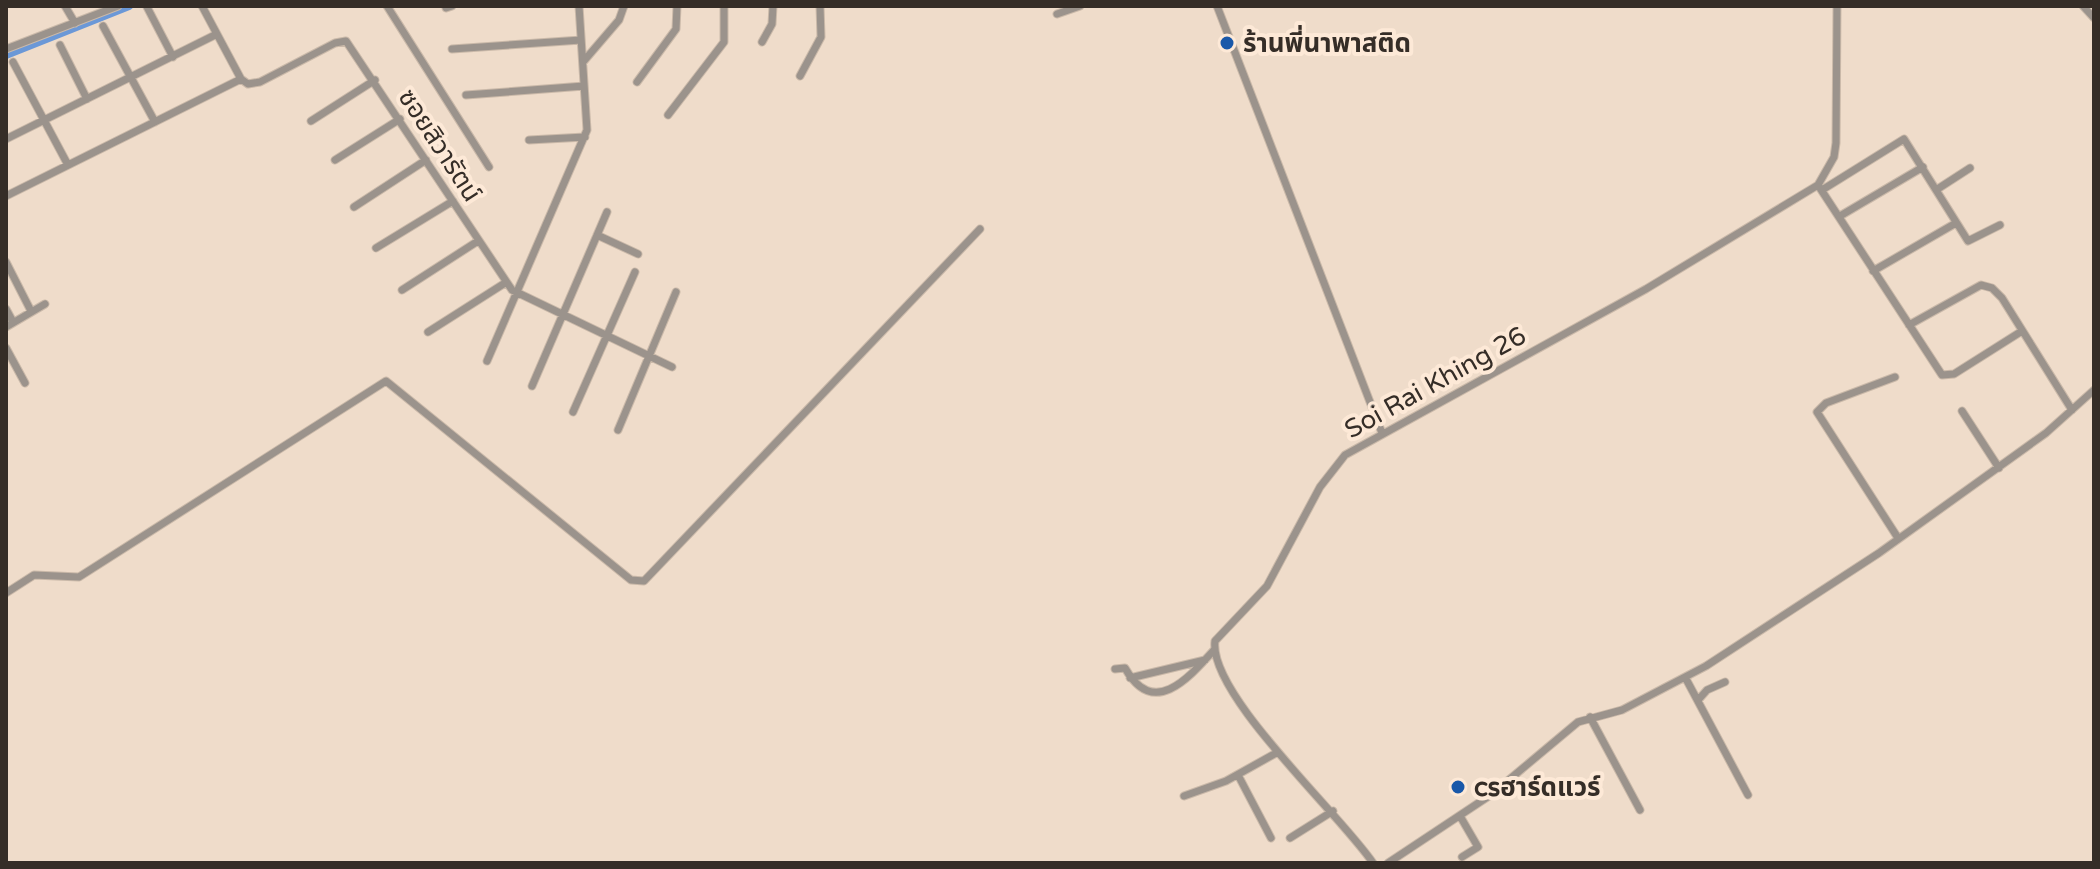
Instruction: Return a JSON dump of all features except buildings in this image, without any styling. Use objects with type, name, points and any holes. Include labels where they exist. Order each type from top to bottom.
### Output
[{"type":"street","points":[[65,6],[75,23]]},
{"type":"street","points":[[9,46],[118,6]]},
{"type":"street","points":[[6,196],[241,79],[202,6]]},
{"type":"street","points":[[387,6],[489,167]]},
{"type":"street","points":[[487,361],[585,137],[579,6]]},
{"type":"street","points":[[583,62],[619,20],[624,6]]},
{"type":"street","points":[[637,82],[676,29],[677,6]]},
{"type":"street","points":[[668,115],[724,42],[724,6]]},
{"type":"street","points":[[762,42],[772,24],[773,6]]},
{"type":"street","points":[[800,76],[821,37],[820,6]]},
{"type":"street","points":[[1057,14],[1080,6]]},
{"type":"street","points":[[1217,6],[1382,433]]},
{"type":"street","points":[[1837,6],[1836,143],[1834,157],[1819,186],[1942,375],[1948,375],[2022,331]]},
{"type":"street","points":[[2083,6],[2094,18]]},
{"type":"street","points":[[147,7],[173,57]]},
{"type":"street","points":[[103,26],[155,122]]},
{"type":"street","points":[[6,139],[217,34]]},
{"type":"street","name":"ซอยสิวารัตน์","points":[[241,79],[248,84],[260,82],[342,40],[352,45],[505,283],[516,293],[562,317],[672,367]]},
{"type":"street","points":[[452,49],[581,40]]},
{"type":"street","points":[[60,45],[87,99]]},
{"type":"street","points":[[13,62],[68,165]]},
{"type":"street","points":[[311,121],[375,80]]},
{"type":"street","points":[[466,95],[584,86]]},
{"type":"street","points":[[335,160],[400,119]]},
{"type":"street","points":[[529,140],[585,137]]},
{"type":"street","name":"Soi Rai Khing 26","points":[[1130,678],[1145,693],[1154,693],[1183,682],[1205,660],[1214,650],[1218,635],[1267,586],[1332,468],[1345,455],[1646,289],[1904,139],[1923,167]]},
{"type":"street","points":[[354,207],[426,160]]},
{"type":"street","points":[[1840,216],[1923,167],[1968,241],[2000,225]]},
{"type":"street","points":[[1936,190],[1970,168]]},
{"type":"street","points":[[376,248],[453,201]]},
{"type":"street","points":[[532,386],[607,212]]},
{"type":"street","points":[[1873,271],[1956,223]]},
{"type":"street","points":[[6,593],[34,575],[79,577],[386,381],[631,580],[644,581],[980,229]]},
{"type":"street","points":[[597,235],[638,254]]},
{"type":"street","points":[[402,290],[478,241]]},
{"type":"street","points":[[6,262],[31,311]]},
{"type":"street","points":[[573,412],[635,272]]},
{"type":"street","points":[[428,332],[505,283]]},
{"type":"street","points":[[1909,325],[1981,285],[1992,288],[2002,298],[2072,410]]},
{"type":"street","points":[[618,430],[676,292]]},
{"type":"street","points":[[6,309],[10,324],[45,304]]},
{"type":"street","points":[[6,348],[25,383]]},
{"type":"street","points":[[1895,377],[1826,403],[1817,412],[1898,538]]},
{"type":"street","points":[[1388,863],[1464,821],[1566,731],[1622,710],[1687,679],[1898,538],[1999,468],[2094,390]]},
{"type":"street","points":[[1962,411],[1999,468]]},
{"type":"street","points":[[1214,650],[1226,682],[1285,764],[1333,811],[1373,863]]},
{"type":"street","points":[[1115,669],[1125,668],[1130,678],[1205,660]]},
{"type":"street","points":[[1687,679],[1748,795]]},
{"type":"street","points":[[1697,696],[1725,682]]},
{"type":"street","points":[[1592,720],[1640,810]]},
{"type":"street","points":[[1184,796],[1238,775],[1278,752]]},
{"type":"street","points":[[1238,775],[1271,838]]},
{"type":"street","points":[[1290,838],[1333,811]]},
{"type":"street","points":[[1462,857],[1478,847],[1464,821]]},
{"type":"waterway","points":[[6,55],[129,6]]},
{"type":"place","name":"ร้านพี่นาพาสติด","points":[[1227,43]]},
{"type":"place","name":"csฮาร์ดแวร์","points":[[1458,787]]}]
